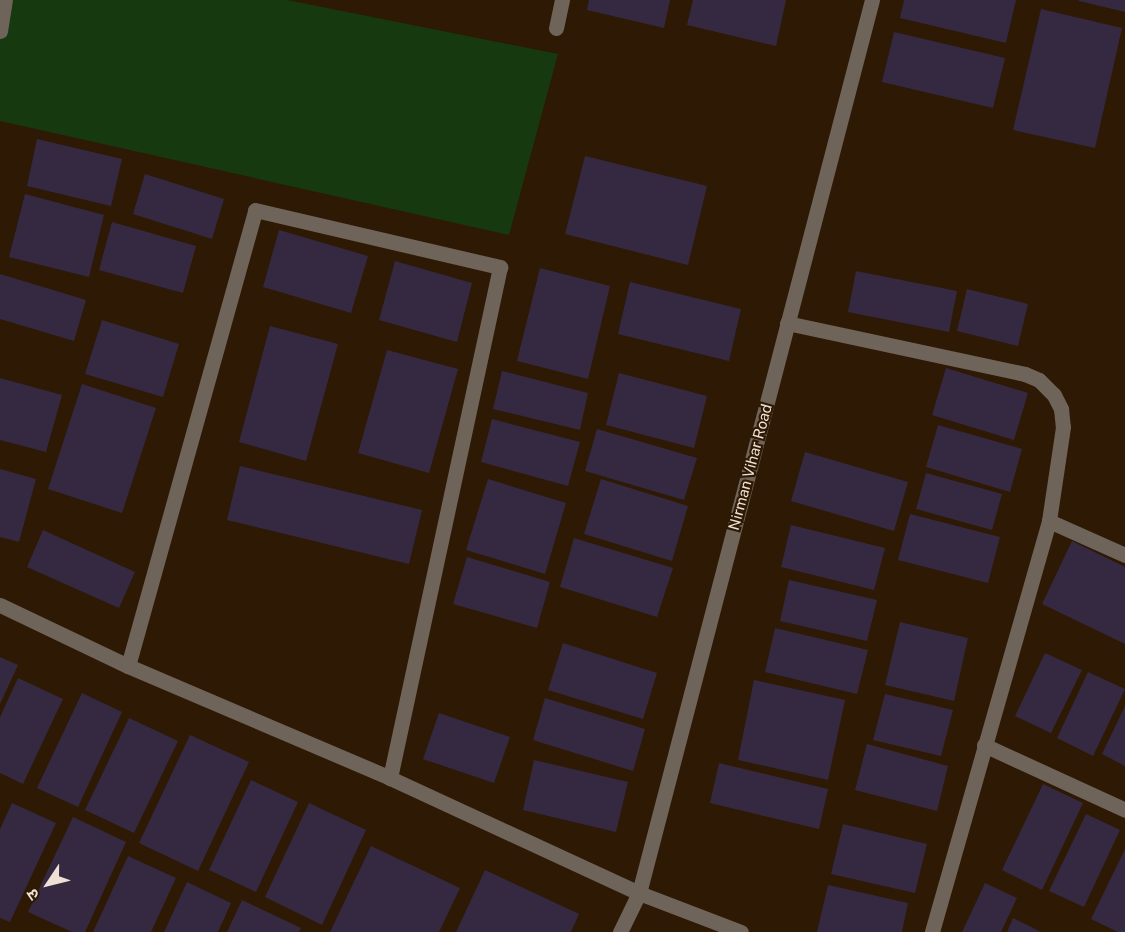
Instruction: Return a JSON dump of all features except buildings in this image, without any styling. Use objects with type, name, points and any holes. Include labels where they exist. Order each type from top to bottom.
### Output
[{"type":"street","points":[[0,31],[5,0]]},
{"type":"street","points":[[556,28],[562,0]]},
{"type":"street","name":"Nirman Vihar Road","points":[[620,932],[639,892],[872,0]]},
{"type":"street","points":[[128,666],[255,210],[500,267],[390,778]]},
{"type":"street","points":[[787,323],[1039,380],[1054,395],[1063,427],[1048,521],[932,932]]},
{"type":"street","points":[[1048,521],[1125,555]]},
{"type":"street","points":[[0,605],[128,666],[390,778],[639,892],[741,932]]},
{"type":"street","points":[[984,746],[1125,810]]},
{"type":"green space","points":[[0,0],[287,0],[558,54],[509,235],[0,121]]}]
